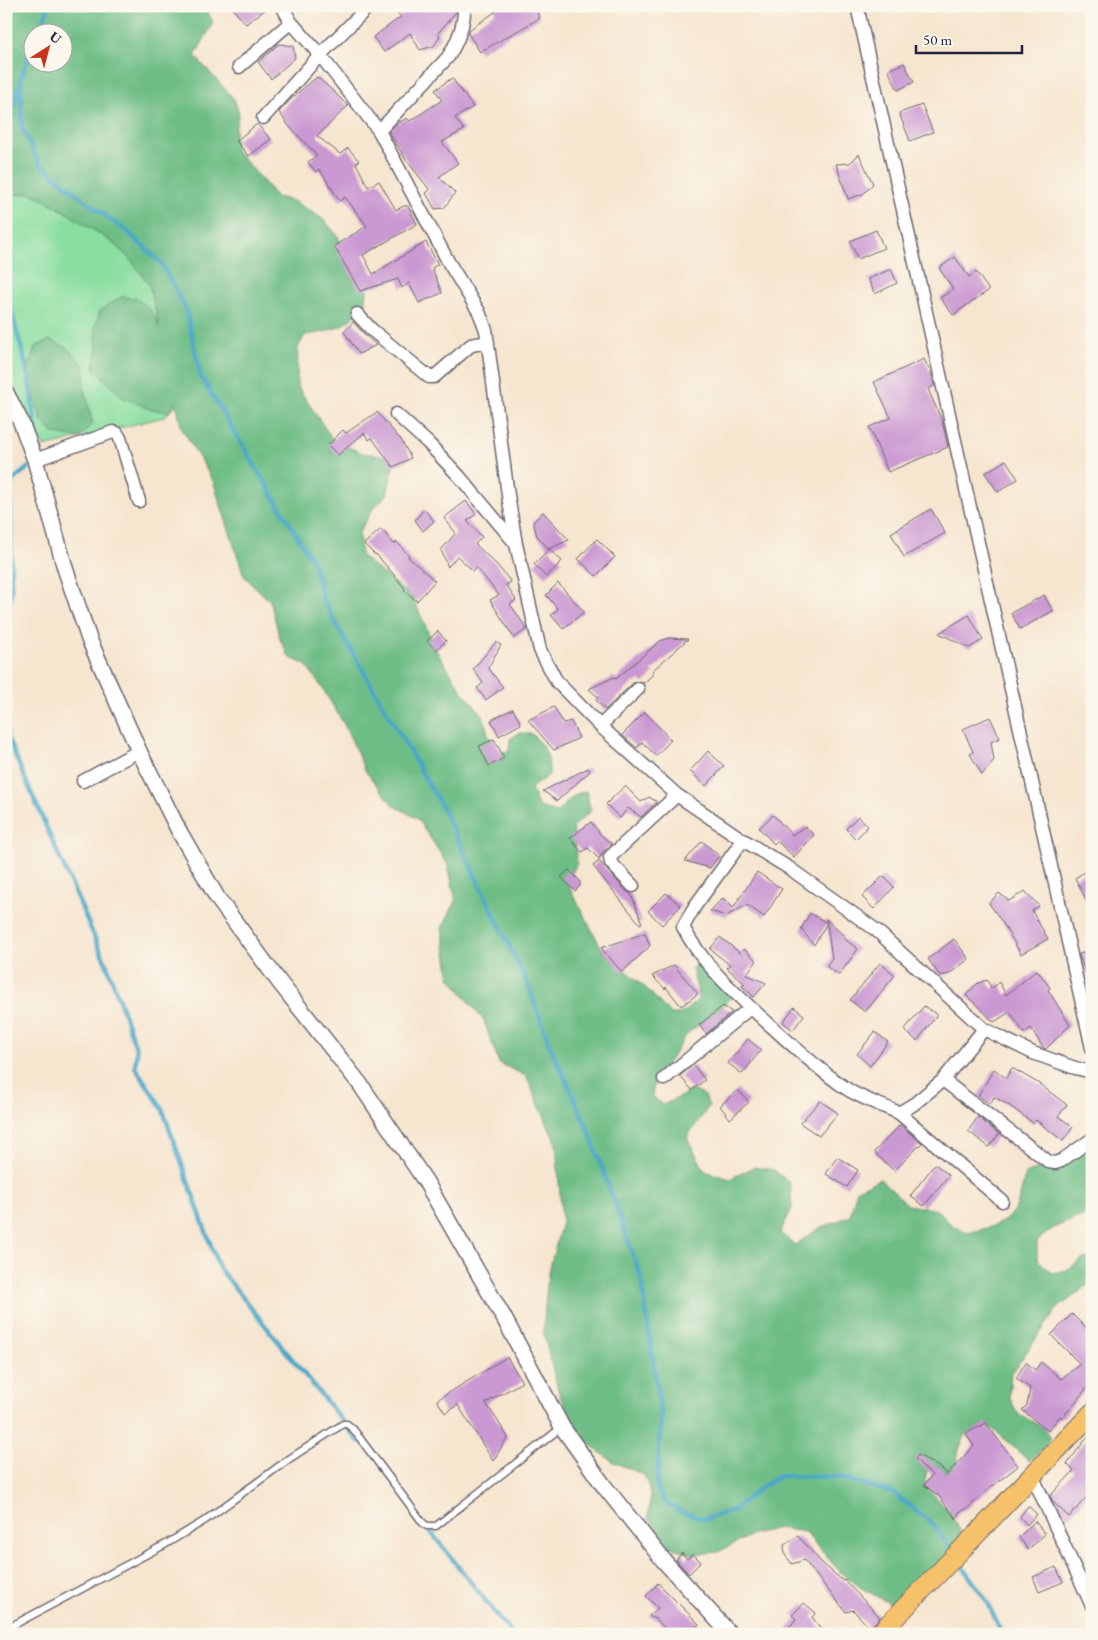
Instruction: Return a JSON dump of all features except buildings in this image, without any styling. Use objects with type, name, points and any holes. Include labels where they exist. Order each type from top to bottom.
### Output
[{"type":"main road","points":[[879,1634],[1092,1413]]},
{"type":"street","points":[[282,6],[291,22],[320,55],[379,131],[450,264],[479,312],[486,330],[488,342],[516,544],[540,650],[557,682],[600,726],[677,795],[788,868],[876,930],[984,1029],[1034,1053],[1092,1072]]},
{"type":"street","points":[[263,118],[320,55],[369,6]]},
{"type":"street","points":[[379,131],[448,57],[461,32],[464,6]]},
{"type":"street","points":[[857,6],[1092,1048]]},
{"type":"street","points":[[239,67],[291,22]]},
{"type":"street","points":[[357,314],[372,330],[430,377],[434,377],[471,345],[488,342]]},
{"type":"street","points":[[6,393],[21,422],[35,460],[65,568],[89,639],[139,750],[179,831],[218,899],[280,983],[360,1084],[426,1182],[504,1318],[562,1427],[604,1486],[664,1561],[730,1634]]},
{"type":"street","points":[[396,414],[428,443],[459,476],[516,544]]},
{"type":"street","points":[[35,460],[112,432],[117,433],[139,501]]},
{"type":"street","points":[[600,726],[638,689]]},
{"type":"street","points":[[83,781],[139,750]]},
{"type":"street","points":[[633,886],[611,863],[610,857],[677,795]]},
{"type":"street","points":[[743,840],[682,927],[689,939],[711,967],[750,1008],[812,1063],[845,1088],[899,1113],[1002,1201]]},
{"type":"street","points":[[664,1079],[750,1008]]},
{"type":"street","points":[[899,1113],[914,1104],[943,1080],[984,1029]]},
{"type":"street","points":[[943,1080],[1049,1162],[1061,1161],[1092,1139]]},
{"type":"street","points":[[1032,1475],[1092,1606]]},
{"type":"lane","points":[[6,1629],[166,1544],[204,1521],[289,1459],[343,1424],[350,1426],[423,1522],[431,1527],[436,1526],[562,1427]]},
{"type":"green space","points":[[6,6],[205,6],[213,23],[195,56],[234,99],[239,113],[235,129],[235,149],[277,197],[293,201],[323,219],[337,235],[367,289],[366,303],[357,314],[342,326],[324,332],[305,335],[298,348],[297,386],[333,440],[362,453],[385,456],[393,467],[387,495],[373,509],[359,532],[361,556],[413,598],[436,650],[463,692],[483,715],[488,735],[501,753],[509,751],[510,739],[519,733],[532,734],[546,752],[549,762],[549,775],[531,788],[538,806],[556,813],[576,794],[586,791],[591,811],[573,827],[577,863],[567,883],[603,951],[647,989],[670,1014],[681,1014],[698,1000],[692,968],[697,963],[726,984],[731,998],[687,1034],[673,1056],[655,1078],[652,1096],[663,1105],[692,1090],[704,1095],[709,1106],[687,1138],[705,1171],[730,1179],[754,1167],[774,1170],[790,1183],[792,1208],[780,1233],[795,1245],[818,1229],[850,1216],[857,1189],[880,1179],[908,1205],[937,1210],[952,1225],[969,1233],[996,1225],[1013,1213],[1018,1203],[1025,1174],[1055,1163],[1092,1142],[1092,1212],[1053,1228],[1037,1241],[1037,1259],[1052,1273],[1067,1270],[1083,1259],[1092,1257],[1092,1277],[1090,1283],[1057,1309],[1011,1374],[1009,1396],[1017,1413],[1042,1427],[1051,1437],[1044,1449],[1029,1461],[986,1423],[966,1434],[959,1449],[956,1466],[946,1473],[939,1466],[927,1470],[924,1485],[950,1512],[967,1544],[902,1610],[863,1589],[840,1572],[805,1532],[779,1528],[753,1534],[718,1552],[693,1554],[667,1546],[648,1518],[651,1493],[644,1475],[612,1461],[586,1442],[560,1397],[543,1331],[548,1274],[562,1222],[556,1143],[526,1076],[499,1063],[484,1021],[450,977],[442,928],[456,901],[448,865],[418,819],[393,805],[366,772],[345,726],[323,689],[306,665],[289,657],[280,639],[270,601],[244,576],[213,481],[181,427],[176,401],[169,412],[150,409],[122,397],[94,369],[97,349],[95,327],[100,311],[109,304],[122,297],[136,298],[150,309],[159,326],[149,284],[129,258],[112,242],[58,207],[31,193],[6,195]]},
{"type":"green space","points":[[31,193],[80,220],[111,242],[126,255],[148,282],[153,296],[177,405],[164,417],[44,447],[6,372],[6,195]]},
{"type":"green space","points":[[50,340],[67,348],[85,366],[84,388],[93,424],[79,438],[55,434],[42,422],[27,373],[35,347]]},
{"type":"waterway","points":[[43,22],[49,6]]},
{"type":"waterway","points":[[23,72],[21,78],[22,128],[40,164],[129,233],[161,263],[186,310],[201,377],[313,562],[323,598],[331,615],[444,811],[528,985],[550,1046],[587,1126],[641,1277],[661,1415],[657,1488],[666,1503],[685,1513],[705,1519],[734,1510],[756,1491],[779,1476],[839,1477],[893,1493],[932,1523],[952,1551]]},
{"type":"waterway","points":[[6,140],[19,86]]},
{"type":"waterway","points":[[6,235],[11,255],[10,300],[30,383],[38,450]]},
{"type":"waterway","points":[[29,467],[13,480],[11,489],[11,592],[7,628],[7,737],[108,968],[137,1051],[135,1067],[162,1108],[219,1268],[359,1442]]},
{"type":"waterway","points":[[426,1526],[512,1634]]},
{"type":"waterway","points":[[958,1560],[988,1603],[1002,1634]]}]
